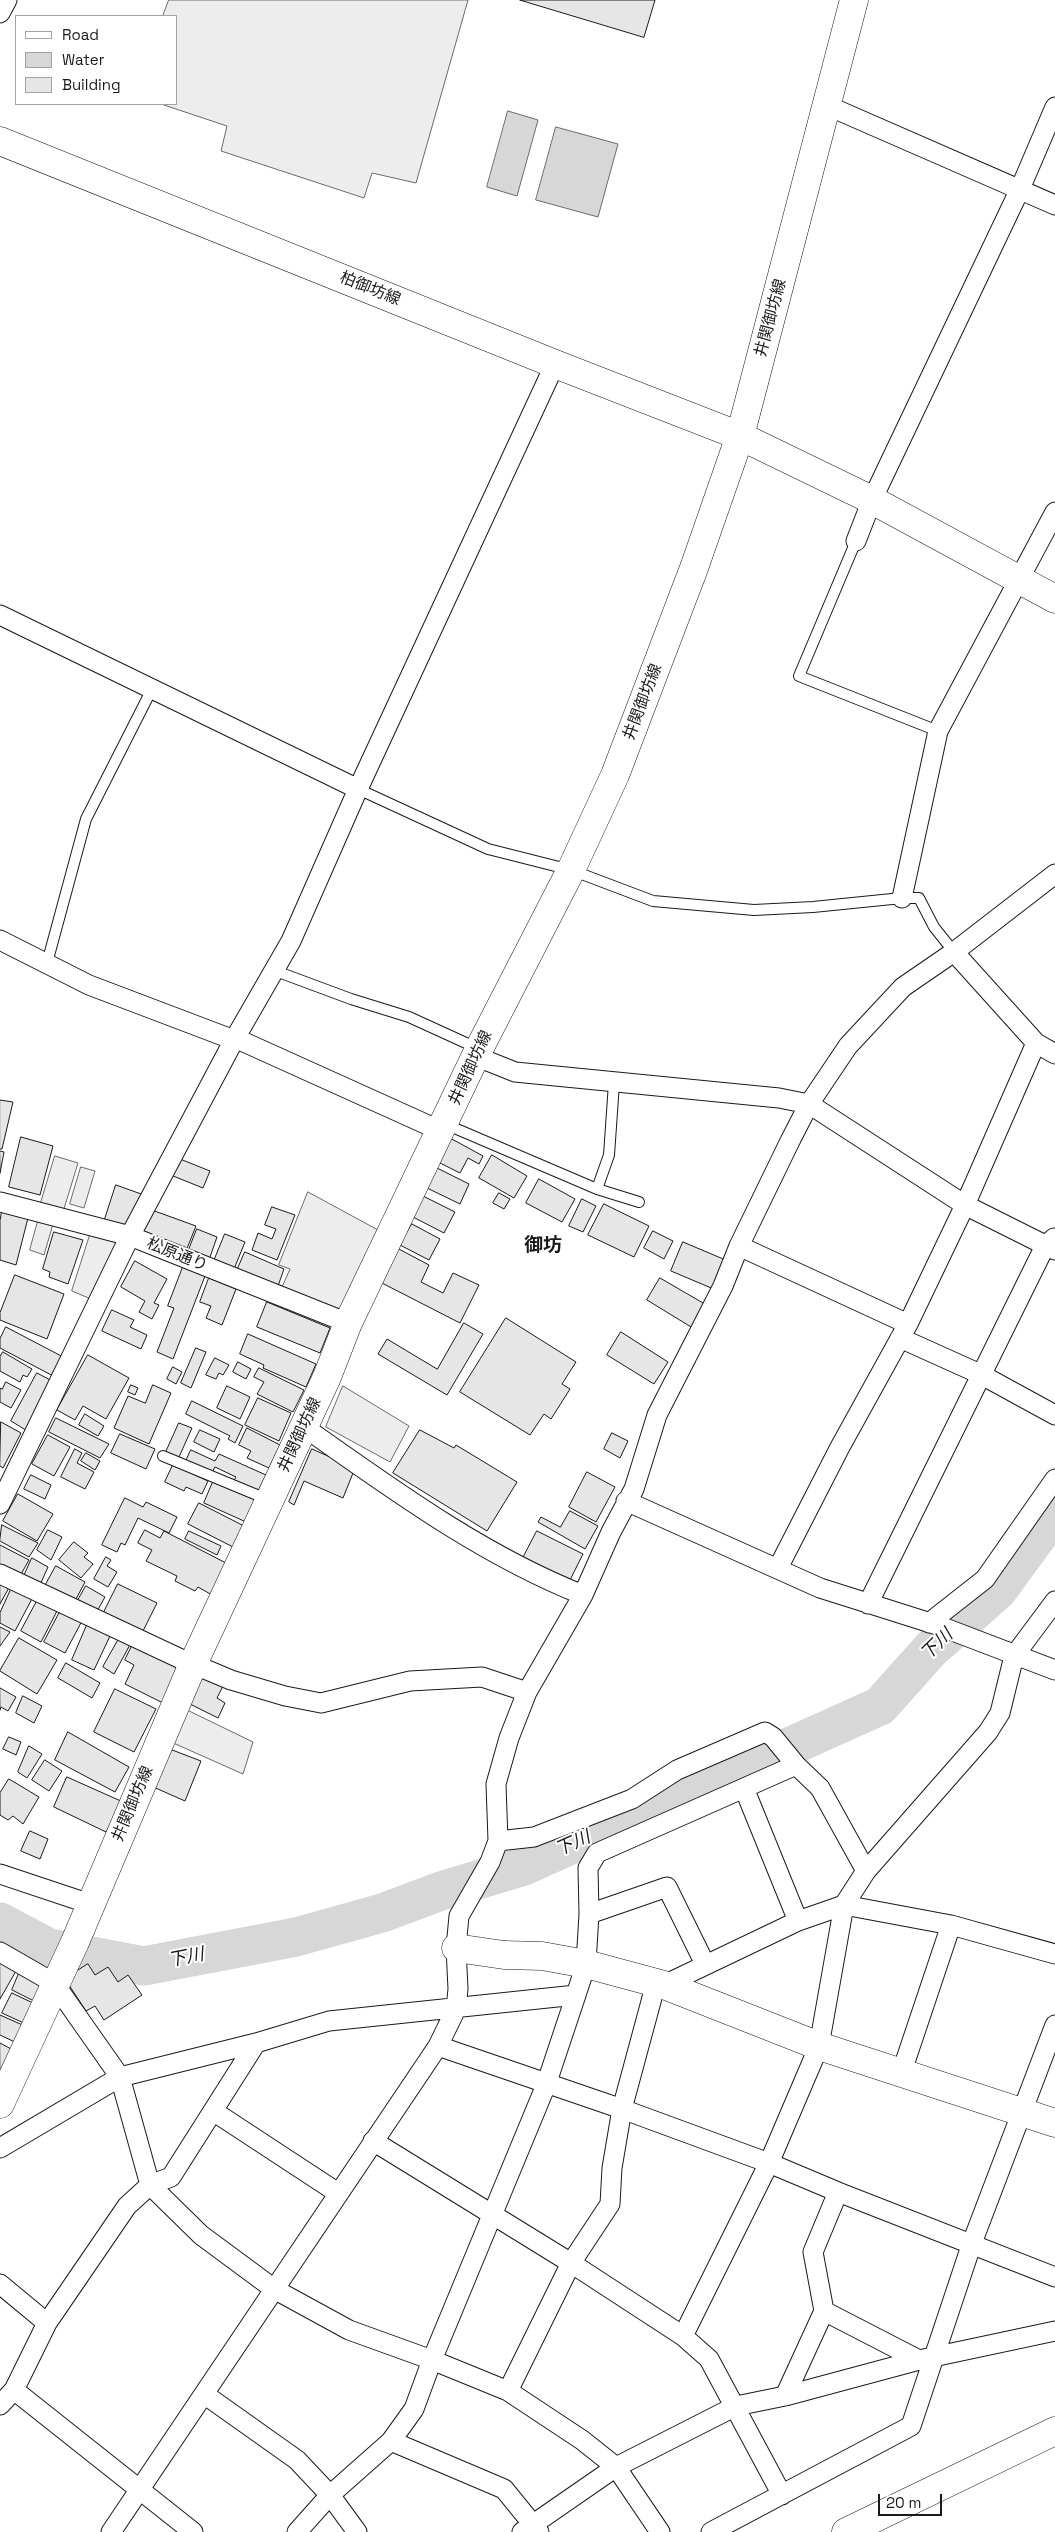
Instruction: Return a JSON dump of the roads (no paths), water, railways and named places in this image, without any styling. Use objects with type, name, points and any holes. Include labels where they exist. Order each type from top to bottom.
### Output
[{"type":"main road","name":"井関御坊線","points":[[0,2104],[90,1904],[193,1664],[327,1377],[348,1322],[443,1127],[477,1052],[571,870],[615,774],[694,568],[740,436],[854,0]]},
{"type":"main road","name":"柏御坊線","points":[[0,141],[555,364],[740,436],[872,500],[1055,599]]},
{"type":"main road","points":[[456,1948],[504,1955],[542,1956],[586,1964],[660,1984],[819,2046],[1055,2123]]},
{"type":"main road","points":[[846,2532],[1055,2431]]},
{"type":"street","points":[[0,13],[7,0]]},
{"type":"street","points":[[826,105],[1055,205]]},
{"type":"street","points":[[856,541],[872,500],[1020,189],[1055,107]]},
{"type":"street","points":[[0,1504],[130,1236],[234,1039],[291,941],[358,789],[555,364]]},
{"type":"street","points":[[902,898],[938,731],[1018,578],[1055,512]]},
{"type":"street","points":[[0,614],[358,789]]},
{"type":"street","points":[[111,2532],[438,2046],[456,2009],[458,1989],[456,1948],[459,1916],[463,1905],[490,1862],[498,1841],[496,1784],[509,1738],[527,1692],[583,1595],[626,1501],[634,1489],[657,1415],[723,1286],[740,1246],[810,1104],[848,1046],[903,987],[954,952],[1055,874]]},
{"type":"street","points":[[0,940],[89,985],[234,1039],[443,1127]]},
{"type":"street","points":[[954,952],[1036,1043],[1055,1054]]},
{"type":"street","points":[[778,1568],[840,1447],[904,1331],[965,1205],[1036,1043]]},
{"type":"street","points":[[477,1052],[515,1072],[779,1098],[810,1104],[965,1205],[1052,1244],[980,1374],[868,1604]]},
{"type":"street","name":"松原通り","points":[[0,1202],[130,1236],[348,1322]]},
{"type":"street","points":[[740,1246],[904,1331],[1055,1414]]},
{"type":"street","points":[[304,1427],[392,1489],[476,1542],[556,1584],[583,1595]]},
{"type":"street","points":[[933,1624],[985,1579],[1055,1479]]},
{"type":"street","points":[[626,1501],[820,1588],[933,1624],[1055,1670]]},
{"type":"street","points":[[0,1574],[82,1615],[193,1664],[231,1680],[285,1696],[320,1703],[410,1681],[482,1677],[527,1692]]},
{"type":"street","points":[[683,2336],[769,2163],[819,2046],[844,1905],[866,1871],[988,1732],[1000,1713],[1014,1656],[1055,1601]]},
{"type":"street","points":[[498,1841],[534,1837],[632,1799],[677,1770],[765,1732],[773,1738],[820,1788],[866,1871]]},
{"type":"street","points":[[296,2532],[330,2495],[391,2441],[414,2409],[432,2360],[546,2084],[576,1996],[586,1964],[589,1914],[588,1868],[597,1853],[744,1788],[794,1762]]},
{"type":"street","points":[[744,1788],[798,1921]]},
{"type":"street","points":[[0,1874],[90,1904]]},
{"type":"street","points":[[589,1914],[667,1887],[705,1964]]},
{"type":"street","points":[[508,2392],[571,2263],[610,2204],[612,2168],[622,2109],[660,1984],[798,1921],[844,1905],[951,1926],[1055,1954]]},
{"type":"street","points":[[901,2074],[951,1926]]},
{"type":"street","points":[[0,1952],[64,1963],[120,2077],[150,2185],[201,2235],[274,2289],[348,2330],[432,2360],[508,2392],[582,2440],[616,2467],[660,2532]]},
{"type":"street","points":[[0,2148],[120,2077],[256,2043],[329,2021],[576,1996]]},
{"type":"street","points":[[711,2532],[911,2426],[926,2359],[1023,2113],[1055,2025]]},
{"type":"street","points":[[0,2405],[14,2390],[47,2323],[127,2206],[150,2185],[171,2177],[256,2043]]},
{"type":"street","points":[[438,2046],[622,2109],[769,2163],[1055,2277]]},
{"type":"street","points":[[213,2111],[338,2193]]},
{"type":"street","points":[[373,2141],[571,2263],[683,2336],[709,2359],[736,2406],[782,2495]]},
{"type":"street","points":[[785,2396],[824,2311],[812,2252],[838,2192]]},
{"type":"street","points":[[0,2284],[47,2323]]},
{"type":"street","points":[[824,2311],[926,2359]]},
{"type":"street","points":[[391,2441],[504,2489],[532,2529],[616,2467],[736,2406],[785,2396],[926,2359],[1055,2332]]},
{"type":"street","points":[[14,2390],[193,2532]]},
{"type":"street","points":[[204,2394],[297,2460],[330,2495],[357,2532]]},
{"type":"lane","points":[[856,541],[799,676],[938,731]]},
{"type":"lane","points":[[47,963],[86,819],[152,689]]},
{"type":"lane","points":[[358,789],[488,849],[571,870],[653,901],[735,908],[813,907],[919,898],[934,927],[954,952]]},
{"type":"lane","points":[[273,970],[409,1017],[477,1052]]},
{"type":"lane","points":[[597,1189],[609,1156],[614,1083]]},
{"type":"lane","points":[[443,1127],[597,1189],[639,1202]]},
{"type":"lane","points":[[163,1456],[270,1500]]},
{"type":"water","points":[[508,111],[538,120],[517,196],[487,187]]},
{"type":"water","points":[[556,127],[618,144],[598,217],[536,200]]},
{"type":"waterway","name":"下川","points":[[0,1922],[49,1948],[144,1966],[296,1937],[382,1913],[441,1891],[524,1866],[880,1706],[931,1649],[998,1590],[1055,1512]]},
{"type":"district","name":"御坊","points":[[543,1246]]}]
